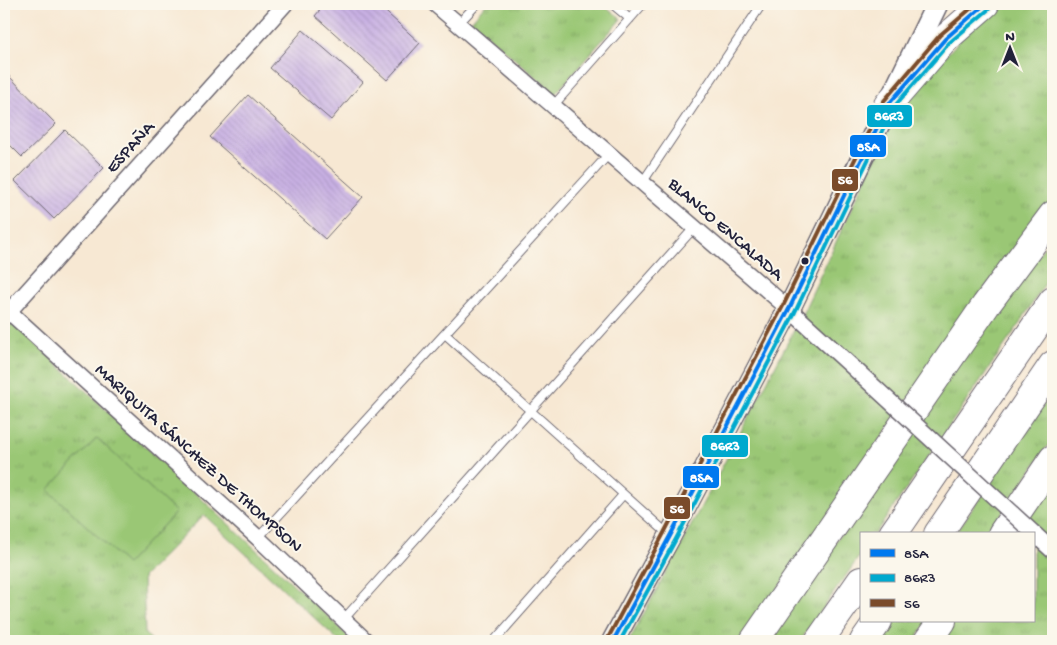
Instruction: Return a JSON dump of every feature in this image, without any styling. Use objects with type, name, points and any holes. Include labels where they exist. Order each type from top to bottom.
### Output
[{"type":"highway","points":[[888,105],[946,39],[985,4]]},
{"type":"highway","points":[[754,641],[986,305],[1053,216]]},
{"type":"highway","points":[[895,532],[1053,301]]},
{"type":"highway","points":[[939,532],[1053,365]]},
{"type":"highway","points":[[1003,532],[1053,458]]},
{"type":"highway","points":[[820,641],[860,582]]},
{"type":"highway","points":[[864,641],[877,622]]},
{"type":"highway","points":[[928,641],[941,622]]},
{"type":"street","name":"ESPAÑA","points":[[5,312],[285,4]]},
{"type":"street","name":"BLANCO ENCALADA","points":[[435,4],[788,309],[1032,532]]},
{"type":"street","points":[[613,641],[788,309],[937,4]]},
{"type":"street","name":"MARIQUITA SÁNCHEZ DE THOMPSON","points":[[5,312],[258,538],[366,641]]},
{"type":"street","name":"BLANCO ENCALADA","points":[[1034,534],[1053,551]]},
{"type":"lane","points":[[458,24],[477,4]]},
{"type":"lane","points":[[612,4],[630,19]]},
{"type":"lane","points":[[553,106],[643,4]]},
{"type":"lane","points":[[642,183],[762,4]]},
{"type":"lane","points":[[258,538],[609,154]]},
{"type":"lane","points":[[343,620],[694,228]]},
{"type":"lane","points":[[445,334],[670,536]]},
{"type":"lane","points":[[494,641],[623,495]]},
{"type":"green space","points":[[486,4],[603,4],[621,19],[555,94],[471,21]]},
{"type":"green space","points":[[999,4],[1053,4],[1053,198],[976,300],[742,641],[629,641],[800,319],[899,107],[982,16]]},
{"type":"green space","points":[[1053,236],[1053,271],[1018,326],[876,532],[860,532],[860,555],[800,641],[767,641],[995,310]]},
{"type":"green space","points":[[13,323],[352,641],[339,641],[204,515],[143,577],[145,634],[153,641],[4,641],[4,333]]},
{"type":"green space","points":[[1053,391],[1053,438],[989,532],[956,532]]},
{"type":"green space","points":[[97,438],[176,512],[127,564],[48,490]]},
{"type":"green space","points":[[1053,478],[1053,641],[941,641],[954,622],[1034,622],[1034,532],[1016,532]]},
{"type":"green space","points":[[895,622],[927,622],[914,641],[882,641]]},
{"type":"building","points":[[325,4],[377,4],[420,43],[387,80],[315,16]]},
{"type":"building","points":[[303,30],[363,82],[331,120],[270,68]]},
{"type":"building","points":[[4,71],[56,124],[22,157],[4,139]]},
{"type":"building","points":[[248,95],[363,197],[325,239],[210,137]]},
{"type":"building","points":[[65,130],[104,168],[54,219],[15,181]]},
{"type":"transit line","name":"56","points":[[608,638],[783,306],[883,102],[940,35],[976,4]]},
{"type":"transit line","name":"8SA","points":[[613,641],[789,309],[888,105],[945,39],[985,4]]},
{"type":"transit line","name":"86R3","points":[[620,641],[676,539],[795,312],[893,108],[949,43],[989,9]]}]
